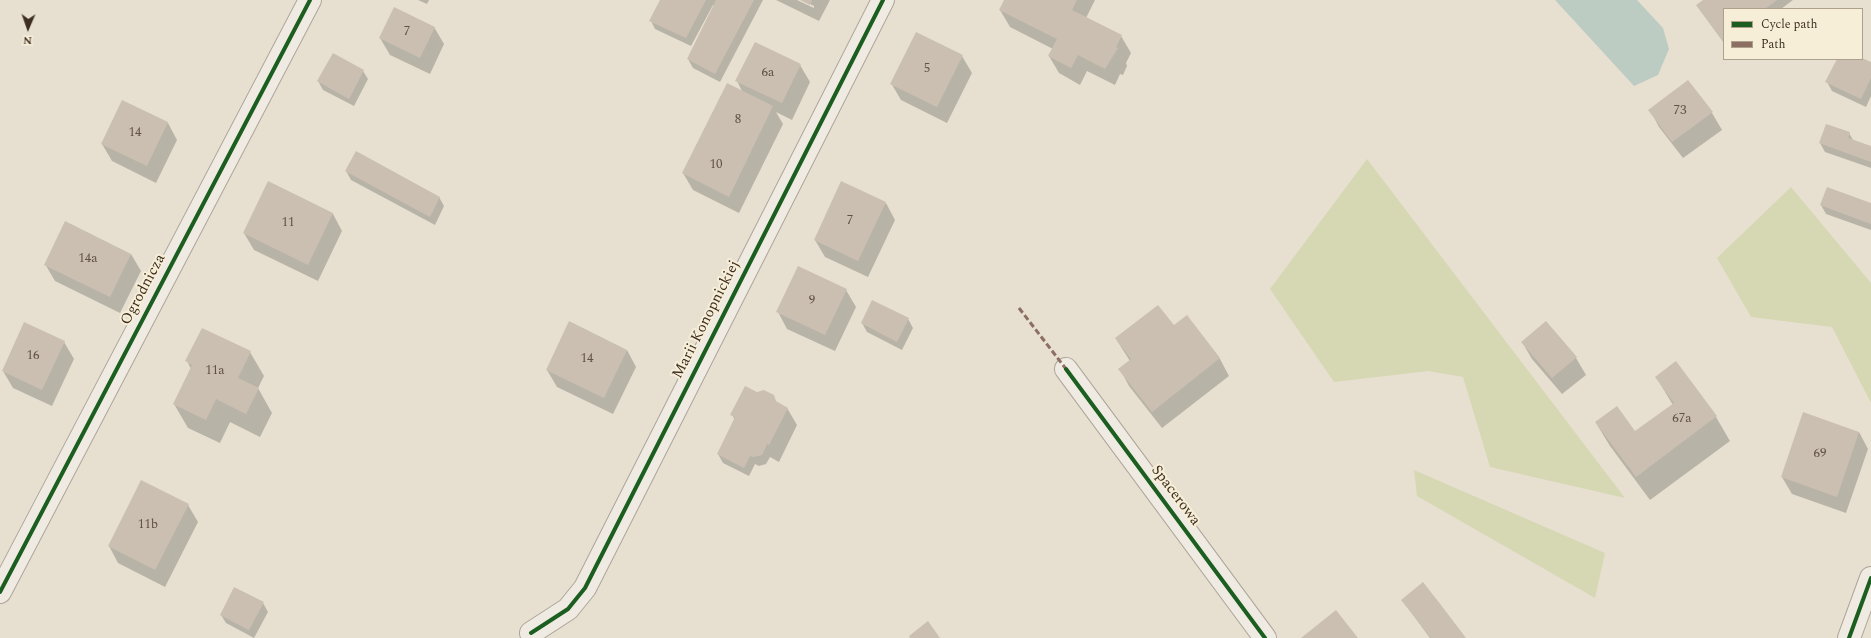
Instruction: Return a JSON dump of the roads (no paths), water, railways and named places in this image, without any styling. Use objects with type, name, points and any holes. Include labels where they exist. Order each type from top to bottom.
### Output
[{"type":"street","name":"Ogrodnicza","points":[[0,592],[310,0]]},
{"type":"street","name":"Marii Konopnickiej","points":[[531,633],[568,609],[585,588],[884,0]]},
{"type":"street","name":"Spacerowa","points":[[1066,369],[1265,638]]},
{"type":"street","points":[[1849,638],[1871,578]]}]
